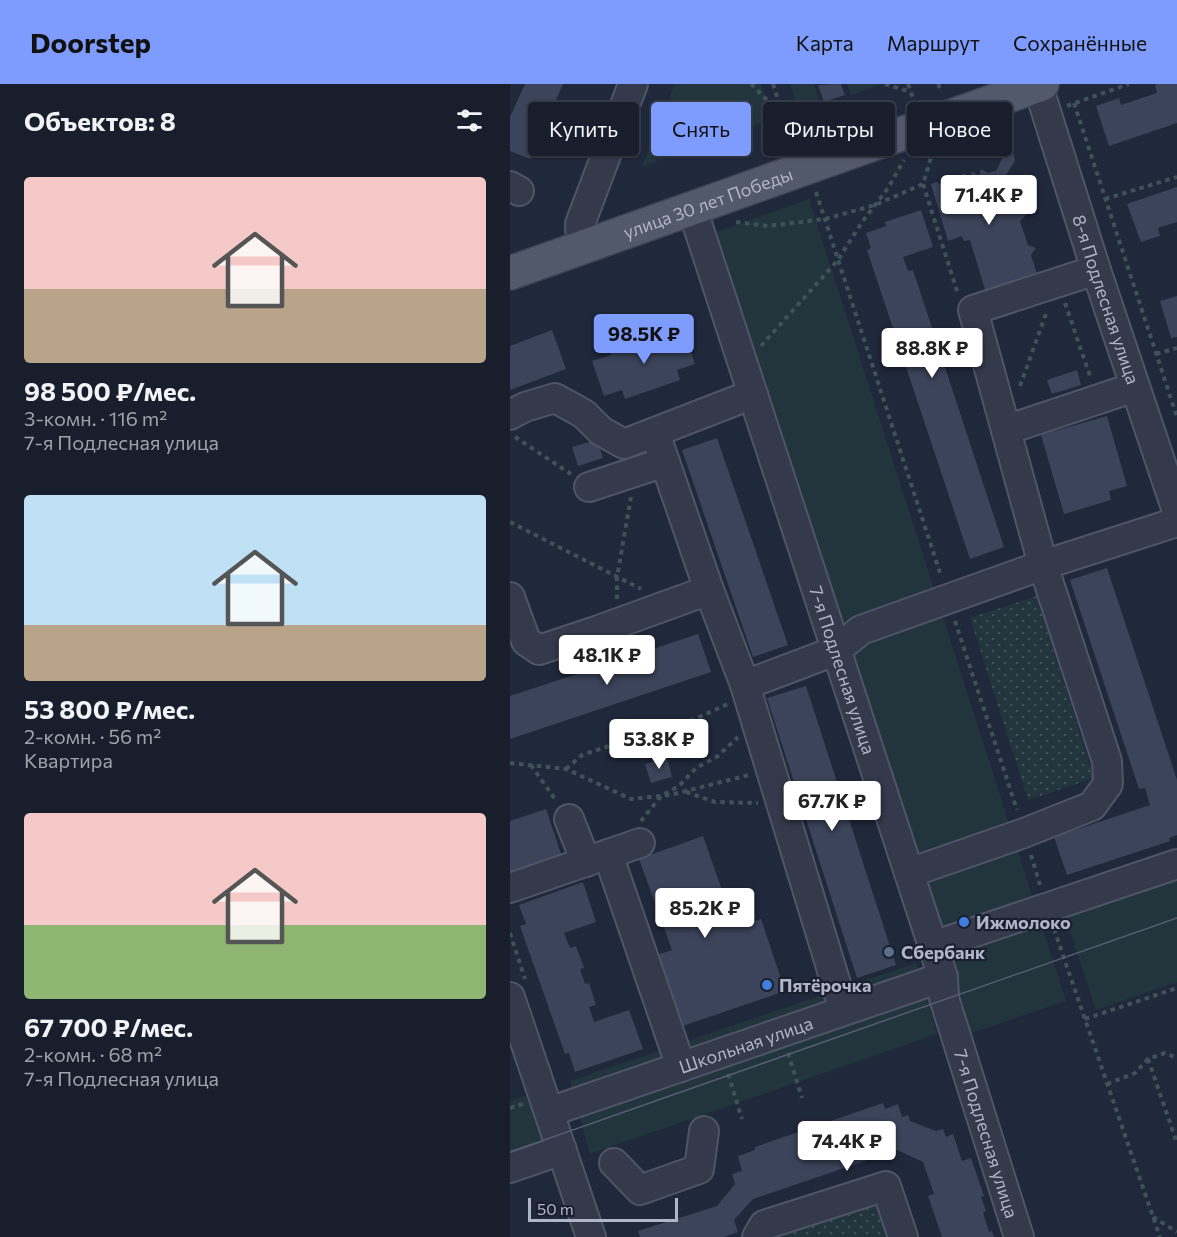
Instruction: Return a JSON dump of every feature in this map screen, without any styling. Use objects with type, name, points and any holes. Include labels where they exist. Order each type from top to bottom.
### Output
[{"type":"main road","name":"улица 30 лет Победы","points":[[510,273],[1040,85]]},
{"type":"street","points":[[581,248],[580,224],[633,84]]},
{"type":"street","name":"8-я Подлесная улица","points":[[1040,85],[1096,270],[1177,511]]},
{"type":"street","name":"7-я Подлесная улица","points":[[692,208],[943,976],[944,998],[1019,1237]]},
{"type":"street","points":[[909,873],[1024,833],[1092,806],[1108,784],[1107,761],[1043,565],[973,310],[1096,270]]},
{"type":"street","points":[[1006,430],[1136,387]]},
{"type":"street","points":[[510,415],[525,407],[555,398],[584,414],[601,431],[624,444],[753,394]]},
{"type":"street","points":[[655,433],[709,590],[745,685],[844,1010]]},
{"type":"street","points":[[589,487],[665,462]]},
{"type":"street","points":[[745,685],[835,651],[861,630],[1043,565],[1177,522]]},
{"type":"street","points":[[510,597],[526,641],[539,650],[709,590]]},
{"type":"street","points":[[570,819],[597,858],[681,1067]]},
{"type":"street","points":[[510,888],[640,843]]},
{"type":"street","points":[[933,946],[1177,864]]},
{"type":"street","name":"Школьная улица","points":[[549,1112],[943,976]]},
{"type":"street","points":[[513,1013],[591,1237]]},
{"type":"street","points":[[614,1163],[640,1190],[699,1169],[704,1131]]},
{"type":"street","points":[[510,1168],[562,1150]]},
{"type":"street","points":[[757,1237],[764,1225],[886,1186],[903,1237]]},
{"type":"path","points":[[751,84],[770,102]]},
{"type":"path","points":[[773,84],[779,102]]},
{"type":"path","points":[[885,84],[911,92]]},
{"type":"path","points":[[908,84],[915,101]]},
{"type":"path","points":[[938,84],[941,91]]},
{"type":"path","points":[[1074,104],[1177,417]]},
{"type":"path","points":[[931,156],[923,184],[961,304],[973,310]]},
{"type":"path","points":[[743,367],[838,260],[905,160]]},
{"type":"path","points":[[1105,199],[1177,177]]},
{"type":"path","points":[[732,221],[768,226],[825,219],[875,205],[923,184]]},
{"type":"path","points":[[816,192],[1047,907],[1160,1237]]},
{"type":"path","points":[[1058,283],[1098,400]]},
{"type":"path","points":[[1006,430],[1027,363],[1058,283]]},
{"type":"path","points":[[1156,354],[1177,348]]},
{"type":"path","points":[[510,435],[528,444],[589,487]]},
{"type":"path","points":[[616,624],[617,577],[637,471]]},
{"type":"path","points":[[510,522],[671,604]]},
{"type":"path","points":[[566,768],[582,755],[642,735],[675,728],[727,706],[745,685]]},
{"type":"path","points":[[640,843],[641,819],[661,796],[679,786],[696,768],[718,756],[744,732],[753,712]]},
{"type":"path","points":[[510,762],[566,768],[631,799],[686,792],[770,769]]},
{"type":"path","points":[[531,765],[570,819]]},
{"type":"path","points":[[686,792],[715,802],[781,805]]},
{"type":"path","points":[[1084,1019],[1177,988]]},
{"type":"path","points":[[782,1032],[802,1098]]},
{"type":"path","points":[[721,1053],[742,1119]]},
{"type":"path","points":[[1107,1084],[1135,1072],[1148,1059],[1165,1053],[1177,1058]]},
{"type":"path","points":[[1148,1059],[1177,1143]]},
{"type":"path","points":[[1153,1217],[1177,1232]]},
{"type":"shaded area","points":[[675,84],[761,84],[767,102],[763,102],[763,123],[751,127],[751,102],[668,102]]},
{"type":"shaded area","points":[[790,84],[814,84],[819,102],[796,102]]},
{"type":"shaded area","points":[[847,84],[881,84],[851,95]]},
{"type":"shaded area","points":[[651,144],[651,156],[672,156],[642,167]]},
{"type":"shaded area","points":[[809,199],[1066,1001],[971,1033],[714,233]]},
{"type":"shaded area","points":[[1036,596],[1094,778],[1028,800],[970,618]]},
{"type":"shaded area","points":[[1177,855],[1177,982],[1096,1010],[1058,895]]},
{"type":"shaded area","points":[[916,963],[937,1034],[590,1154],[570,1081]]},
{"type":"shaded area","points":[[527,1095],[553,1170],[510,1185],[510,1101]]},
{"type":"shaded area","points":[[878,1199],[890,1237],[774,1237],[778,1232]]},
{"type":"building","points":[[525,84],[563,84],[555,102],[528,102],[528,156],[531,156],[530,159],[510,151],[510,117]]},
{"type":"building","points":[[841,84],[845,95],[824,102],[818,85]]},
{"type":"building","points":[[1177,84],[1177,123],[1109,146],[1096,106],[1119,98],[1121,105],[1157,93],[1155,85]]},
{"type":"building","points":[[1012,153],[1015,161],[1006,175],[1009,186],[1017,189],[1012,195],[1020,197],[1015,203],[1023,205],[1017,212],[1027,214],[1020,221],[1028,245],[1036,248],[1031,255],[1039,280],[987,296],[970,240],[964,241],[962,236],[948,241],[931,184],[937,182],[943,186],[951,184],[954,176],[961,181],[963,173],[971,178],[972,171],[979,176],[981,169],[988,173],[996,171],[1004,156],[1012,156]]},
{"type":"building","points":[[1177,187],[1177,222],[1158,228],[1160,236],[1141,242],[1127,204]]},
{"type":"building","points":[[921,210],[933,247],[903,257],[908,271],[913,270],[1004,547],[970,559],[867,250],[871,248],[866,233],[886,226],[885,222]]},
{"type":"building","points":[[1177,296],[1177,337],[1171,338],[1160,301]]},
{"type":"building","points":[[552,330],[566,369],[510,390],[510,346]]},
{"type":"building","points":[[666,331],[668,337],[684,331],[695,364],[677,370],[680,380],[625,399],[622,390],[604,396],[592,361],[611,355],[609,350]]},
{"type":"building","points":[[1077,370],[1081,385],[1052,394],[1047,380]]},
{"type":"building","points":[[1107,416],[1127,486],[1109,491],[1111,500],[1064,514],[1041,435]]},
{"type":"building","points":[[717,438],[788,645],[753,657],[682,450]]},
{"type":"building","points":[[597,440],[603,458],[578,466],[572,447]]},
{"type":"building","points":[[1107,568],[1177,780],[1177,835],[1169,838],[1170,841],[1067,875],[1054,837],[1150,805],[1145,788],[1139,789],[1070,580]]},
{"type":"building","points":[[698,634],[711,672],[510,739],[510,696]]},
{"type":"building","points":[[806,686],[896,965],[857,978],[767,698]]},
{"type":"building","points":[[667,758],[672,777],[651,783],[645,764]]},
{"type":"building","points":[[546,809],[563,860],[510,878],[510,821]]},
{"type":"building","points":[[703,836],[735,927],[761,919],[785,991],[677,1028],[653,956],[672,950],[639,859]]},
{"type":"building","points":[[583,882],[596,922],[564,933],[570,948],[576,946],[584,968],[580,969],[585,984],[589,983],[596,1005],[589,1007],[594,1022],[629,1010],[643,1049],[575,1072],[569,1053],[565,1054],[520,926],[526,924],[519,905]]},
{"type":"building","points":[[883,1103],[885,1109],[898,1104],[902,1117],[908,1115],[910,1121],[936,1131],[943,1129],[946,1137],[953,1134],[962,1161],[971,1158],[984,1196],[981,1197],[986,1211],[983,1212],[989,1232],[992,1231],[994,1237],[942,1237],[928,1196],[934,1194],[923,1162],[897,1150],[753,1199],[734,1220],[738,1232],[724,1237],[640,1237],[638,1231],[717,1206],[735,1184],[732,1174],[742,1171],[738,1156],[755,1150],[755,1147]]},
{"type":"tram line","points":[[510,1152],[1177,918]]},
{"type":"place","name":"Ижмолоко","points":[[964,922]]},
{"type":"place","name":"Сбербанк","points":[[889,952]]},
{"type":"place","name":"Пятёрочка","points":[[767,985]]}]
